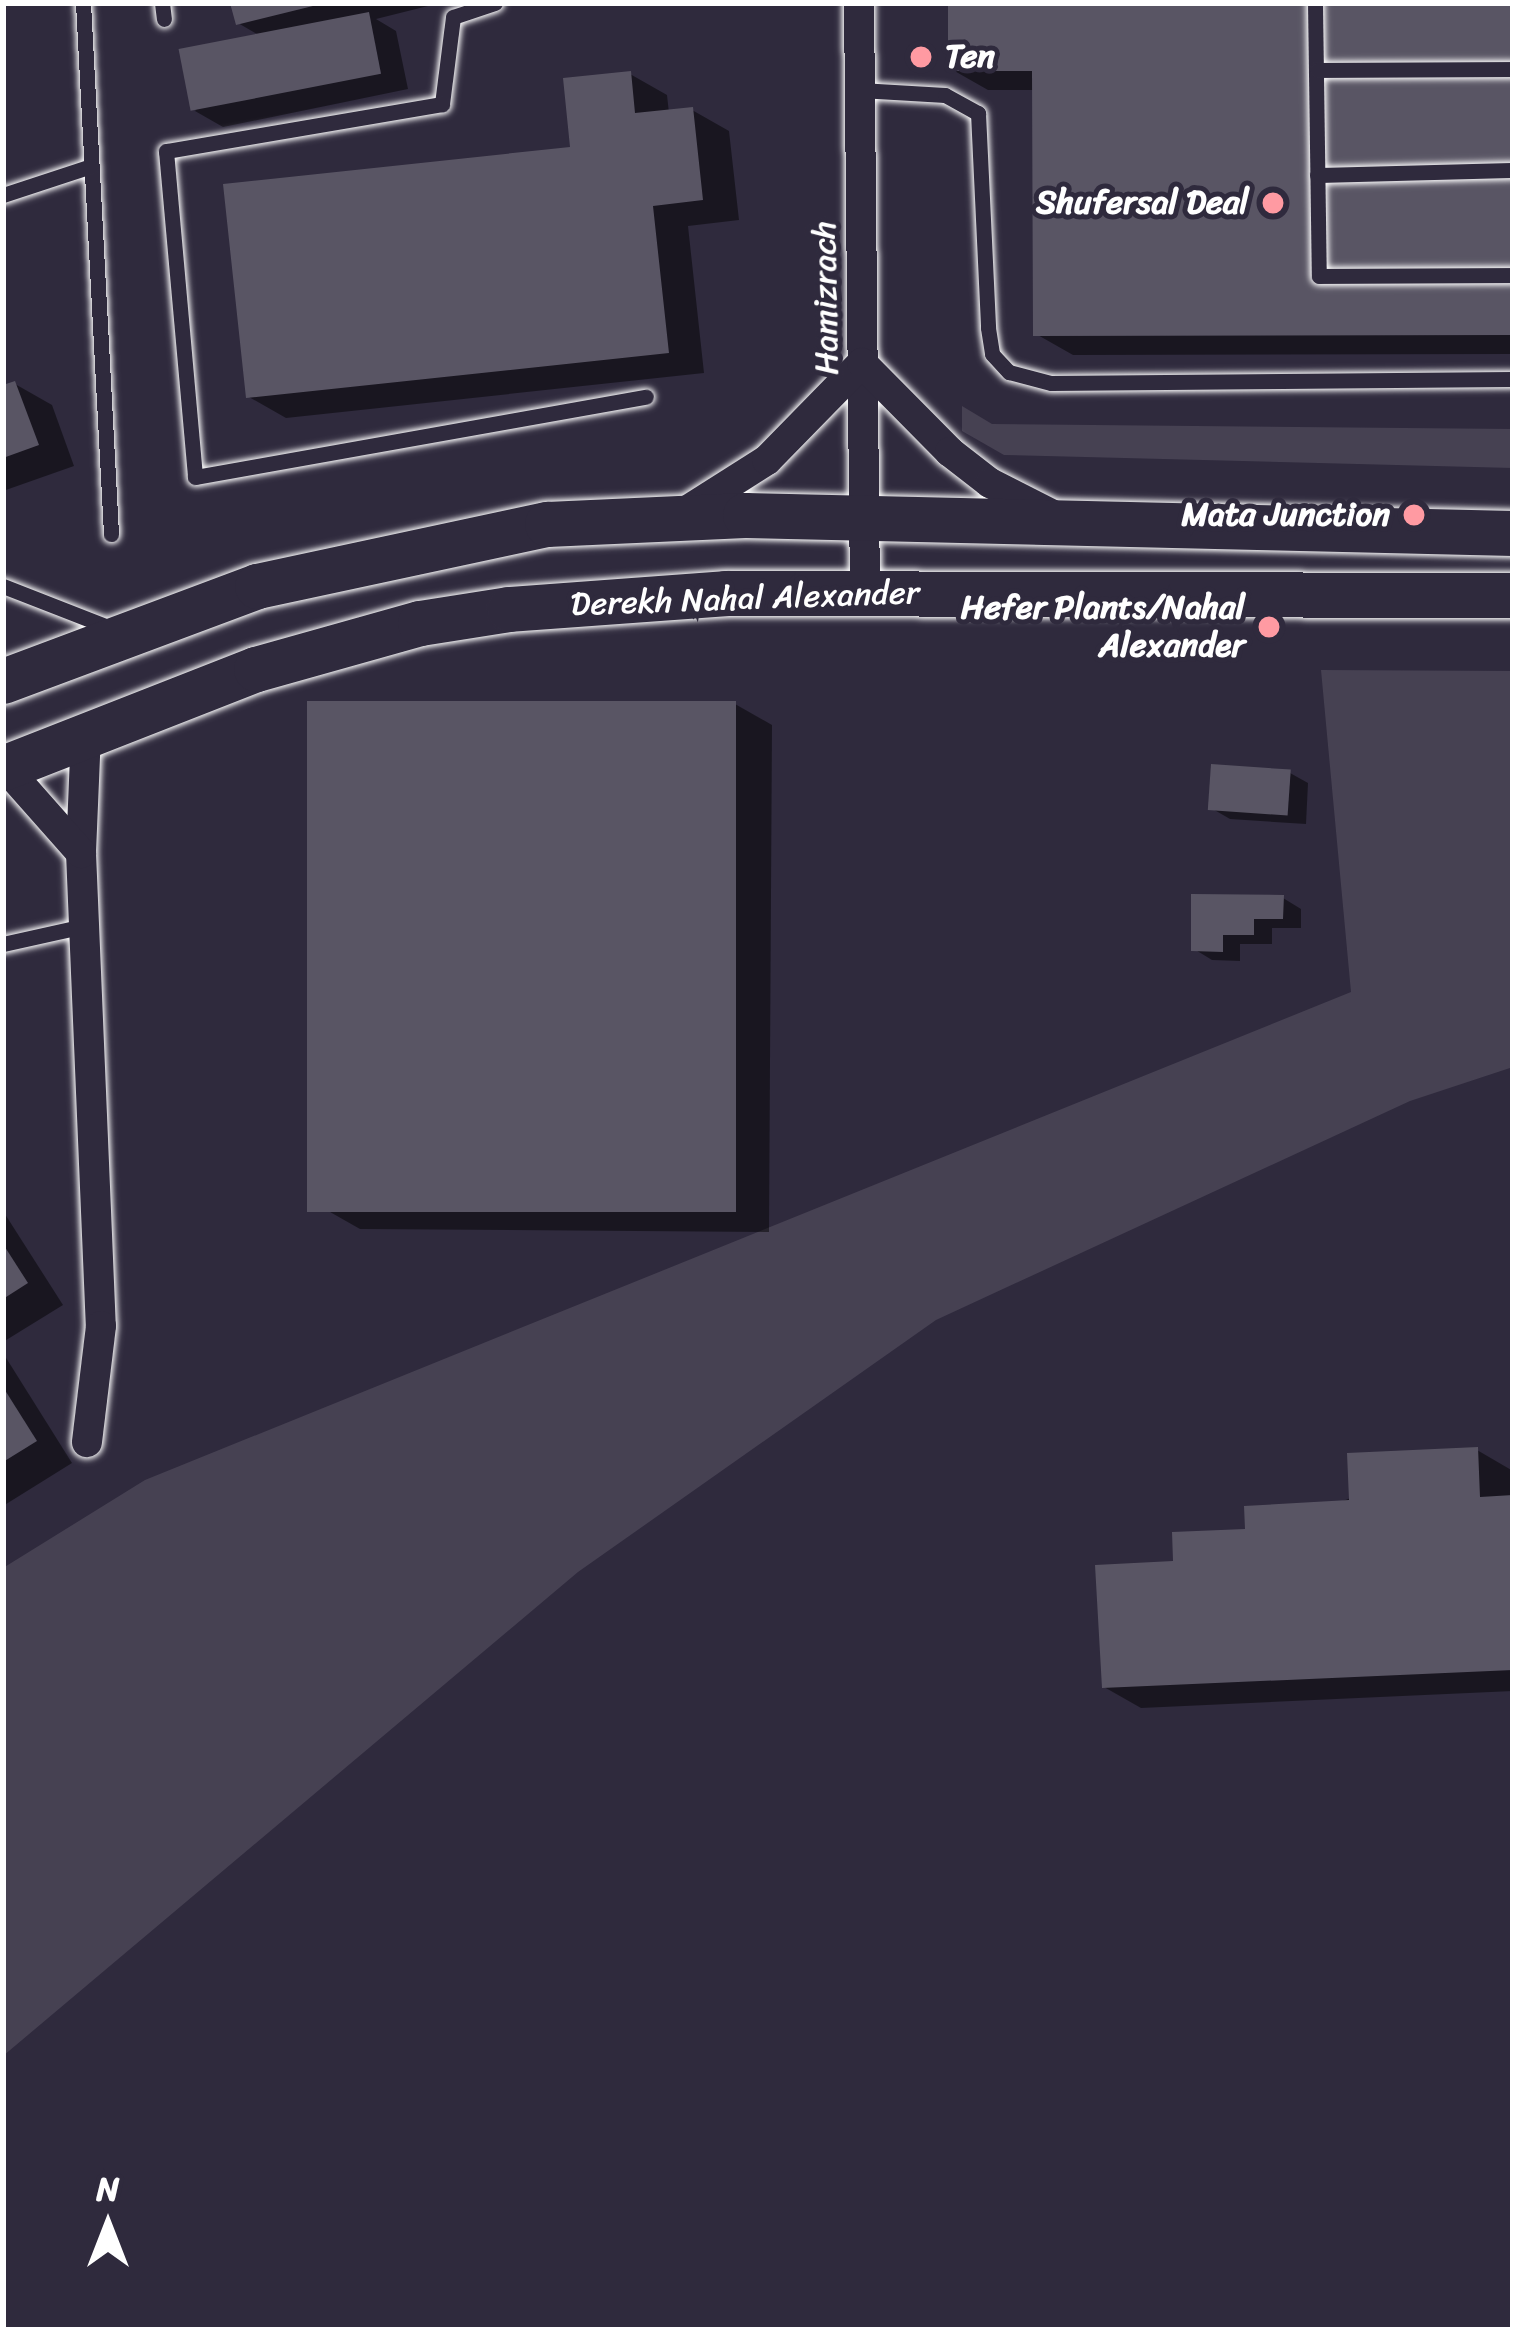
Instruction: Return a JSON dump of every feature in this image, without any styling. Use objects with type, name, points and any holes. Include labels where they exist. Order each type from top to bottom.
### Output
[{"type":"street","name":"Hamizrach","points":[[859,3],[865,593]]},
{"type":"street","points":[[679,516],[767,460],[862,363],[914,421],[990,483],[1076,526]]},
{"type":"street","points":[[3,681],[126,632],[279,580],[459,537],[679,516],[1513,533]]},
{"type":"street","name":"Derekh Nahal Alexander","points":[[4,768],[256,669],[420,623],[612,598],[865,593],[1513,595]]},
{"type":"street","points":[[86,733],[81,853],[101,1326],[88,1442]]},
{"type":"street","points":[[4,768],[81,853]]},
{"type":"lane","points":[[83,3],[111,534]]},
{"type":"lane","points":[[495,3],[453,17],[442,104],[166,151],[195,477],[646,397]]},
{"type":"lane","points":[[1315,3],[1318,276],[1513,274]]},
{"type":"lane","points":[[1317,70],[1513,69]]},
{"type":"lane","points":[[860,90],[945,95],[977,113],[984,131],[988,328],[992,354],[1009,372],[1051,383],[1513,380]]},
{"type":"lane","points":[[3,195],[91,166]]},
{"type":"lane","points":[[1317,175],[1513,170]]},
{"type":"lane","points":[[3,586],[126,632]]},
{"type":"lane","points":[[3,944],[84,926]]},
{"type":"shaded area","points":[[962,406],[992,424],[1513,429],[1513,468],[1004,455],[962,431]]},
{"type":"shaded area","points":[[1321,670],[1513,671],[1513,1067],[1410,1101],[936,1320],[578,1572],[3,2056],[3,1568],[145,1480],[1351,992]]},
{"type":"building","points":[[230,3],[317,3],[317,5],[236,25]]},
{"type":"building","name":"Shufersal Deal","points":[[948,3],[1513,3],[1513,335],[1033,336],[1032,71],[948,71]]},
{"type":"building","points":[[369,12],[381,74],[191,111],[179,49]]},
{"type":"building","points":[[631,71],[635,113],[693,107],[703,200],[653,206],[669,353],[246,398],[223,184],[570,147],[563,78]]},
{"type":"building","points":[[15,381],[39,445],[3,458],[3,385]]},
{"type":"building","points":[[307,701],[736,701],[736,1212],[307,1212]]},
{"type":"building","points":[[1211,764],[1291,770],[1288,815],[1208,810]]},
{"type":"building","points":[[1191,894],[1284,895],[1283,919],[1254,919],[1254,935],[1223,935],[1223,952],[1191,951]]},
{"type":"building","points":[[3,1244],[28,1283],[3,1299]]},
{"type":"building","points":[[3,1387],[37,1441],[3,1462]]},
{"type":"building","points":[[1478,1447],[1480,1497],[1513,1495],[1513,1670],[1102,1688],[1095,1565],[1173,1561],[1172,1532],[1245,1529],[1244,1506],[1349,1500],[1347,1453]]},
{"type":"place","name":"Ten","points":[[921,57]]},
{"type":"place","name":"Shufersal Deal","points":[[1273,203]]},
{"type":"place","name":"Mata Junction","points":[[1414,515]]},
{"type":"place","name":"Hefer Plants/Nahal Alexander","points":[[1269,627]]}]
